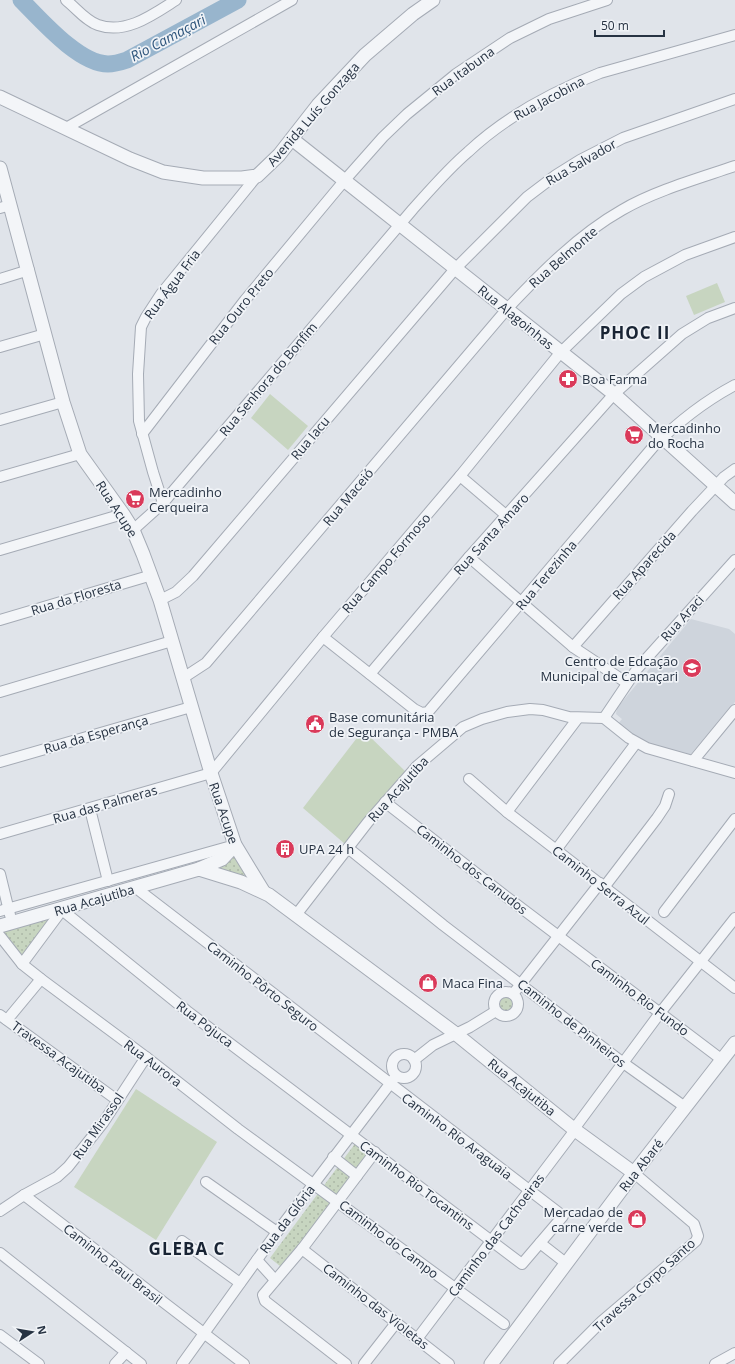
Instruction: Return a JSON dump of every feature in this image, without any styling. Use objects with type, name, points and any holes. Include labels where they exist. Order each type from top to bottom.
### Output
[{"type":"street","points":[[66,0],[94,23],[114,28],[135,24],[174,0]]},
{"type":"street","points":[[66,128],[292,0]]},
{"type":"street","name":"Avenida Luís Gonzaga","points":[[0,97],[130,159],[163,172],[203,178],[242,178],[257,176],[275,159],[318,105],[365,54],[413,14],[433,0]]},
{"type":"street","name":"Rua Itabuna","points":[[344,181],[383,137],[407,114],[456,74],[489,51],[529,27],[570,11],[607,0]]},
{"type":"street","name":"Rua Jacobina","points":[[400,225],[468,151],[503,123],[537,102],[600,73],[735,35]]},
{"type":"street","name":"Rua Salvador","points":[[455,269],[527,197],[556,175],[580,160],[623,138],[648,128],[735,99]]},
{"type":"street","name":"Rua Alagoinhas","points":[[292,139],[507,309],[560,353],[614,394],[735,503]]},
{"type":"street","name":"Rua Belmonte","points":[[507,309],[532,283],[585,235],[622,210],[644,199],[735,166]]},
{"type":"street","name":"Rua Acupe","points":[[0,168],[5,206],[29,270],[63,402],[80,454],[133,530],[152,575],[211,773],[235,845],[263,891]]},
{"type":"street","name":"Rua Água Fria","points":[[163,502],[142,434],[138,404],[139,345],[141,327],[146,317],[187,261],[214,231],[257,176]]},
{"type":"street","name":"Rua Ouro Preto","points":[[142,434],[245,300],[344,181]]},
{"type":"street","name":"Rua Senhora do Bonfim","points":[[133,530],[163,502],[400,225]]},
{"type":"street","name":"Rua Campo Formoso","points":[[211,773],[323,637],[460,476],[560,353],[617,299],[644,277],[685,255],[735,238]]},
{"type":"street","name":"Rua Iacu","points":[[160,600],[176,592],[193,576],[455,269]]},
{"type":"street","points":[[0,279],[29,270]]},
{"type":"street","name":"Rua Santa Amaro","points":[[370,674],[469,557],[614,394],[682,334],[708,318],[735,308]]},
{"type":"street","name":"Rua Maceió","points":[[183,678],[206,663],[507,309]]},
{"type":"street","points":[[0,347],[45,334]]},
{"type":"street","name":"Rua Terezinha","points":[[370,674],[414,709],[422,712],[428,712],[638,463],[663,437],[717,395],[735,384]]},
{"type":"street","points":[[0,420],[63,402]]},
{"type":"street","points":[[0,477],[80,454]]},
{"type":"street","name":"Rua Aparecida","points":[[573,647],[716,485],[735,468]]},
{"type":"street","points":[[460,476],[507,516]]},
{"type":"street","points":[[0,550],[123,514]]},
{"type":"street","points":[[469,557],[573,647],[627,683]]},
{"type":"street","name":"Rua Araci","points":[[604,718],[627,683],[678,622],[735,560]]},
{"type":"street","name":"Rua da Floresta","points":[[0,620],[152,575]]},
{"type":"street","points":[[323,637],[370,674]]},
{"type":"street","points":[[0,692],[172,641]]},
{"type":"street","name":"Rua da Esperança","points":[[0,762],[191,707]]},
{"type":"street","name":"Rua Acajutiba","points":[[296,915],[385,802],[421,761],[471,723],[507,712],[530,709],[578,718],[604,718]]},
{"type":"street","points":[[693,761],[735,710]]},
{"type":"street","points":[[506,812],[578,718]]},
{"type":"street","points":[[604,718],[636,743],[659,752],[735,773]]},
{"type":"street","points":[[556,850],[636,743]]},
{"type":"street","name":"Rua das Palmeras","points":[[0,834],[211,773]]},
{"type":"street","name":"Caminho Serra Azul","points":[[469,779],[506,812],[603,885],[735,988]]},
{"type":"street","points":[[513,994],[520,983],[559,935],[603,885],[658,818],[665,806],[669,794]]},
{"type":"street","name":"Caminho dos Canudos","points":[[385,802],[508,898],[559,935]]},
{"type":"street","points":[[90,809],[108,881]]},
{"type":"street","points":[[664,912],[735,819]]},
{"type":"street","points":[[199,869],[222,859],[235,845]]},
{"type":"street","points":[[4,910],[235,845]]},
{"type":"street","name":"Caminho de Pinheiros","points":[[348,848],[387,881],[622,1062],[685,1107]]},
{"type":"street","name":"Rua Acajutiba","points":[[6,925],[199,869],[230,878],[263,891],[456,1034],[575,1130],[634,1173]]},
{"type":"street","points":[[0,874],[6,925]]},
{"type":"street","name":"Caminho Pôrto Seguro","points":[[136,888],[393,1080]]},
{"type":"street","points":[[22,964],[62,910]]},
{"type":"street","name":"Rua Pojuca","points":[[62,910],[163,992],[351,1135]]},
{"type":"street","name":"Caminho das Cachoeiras","points":[[417,1339],[530,1191],[575,1130],[622,1062],[735,918]]},
{"type":"street","name":"Caminho Rio Fundo","points":[[559,935],[721,1059]]},
{"type":"street","name":"Rua Aurora","points":[[0,936],[22,964],[41,980],[146,1057],[313,1184]]},
{"type":"street","points":[[3,1018],[41,980]]},
{"type":"street","points":[[508,992],[513,994],[518,1001],[518,1006],[513,1014],[504,1016],[496,1011],[494,1002],[499,994],[508,992]]},
{"type":"street","points":[[414,1060],[433,1045],[456,1034],[496,1011]]},
{"type":"street","name":"Travessa Acajutiba","points":[[3,1018],[117,1100]]},
{"type":"street","name":"Rua Abaré","points":[[491,1364],[634,1173],[735,1042]]},
{"type":"street","points":[[408,1054],[414,1060],[416,1068],[412,1076],[404,1079],[393,1080],[391,1065],[395,1057],[408,1054]]},
{"type":"street","name":"Rua Mirassol","points":[[0,1211],[24,1194],[48,1183],[68,1167],[88,1144],[146,1057]]},
{"type":"street","name":"Rua da Glória","points":[[182,1364],[277,1232],[393,1080]]},
{"type":"street","name":"Caminho Rio Araguaia","points":[[393,1080],[562,1216],[540,1243]]},
{"type":"street","name":"Caminho Rio Tocantins","points":[[351,1135],[522,1264],[540,1243]]},
{"type":"street","points":[[346,1364],[265,1301],[263,1294],[302,1249],[375,1152]]},
{"type":"street","points":[[333,1157],[357,1176]]},
{"type":"street","name":"Travessa Corpo Santo","points":[[558,1364],[602,1321],[696,1241],[698,1236],[694,1224],[634,1173]]},
{"type":"street","points":[[206,1182],[277,1232]]},
{"type":"street","name":"Caminho do Campo","points":[[313,1184],[504,1324]]},
{"type":"street","name":"Caminho Paul Brasil","points":[[24,1194],[203,1334],[244,1364]]},
{"type":"street","points":[[182,1241],[240,1282]]},
{"type":"street","points":[[540,1243],[566,1264]]},
{"type":"street","name":"Caminho das Violetas","points":[[302,1249],[449,1364]]},
{"type":"street","points":[[0,1253],[141,1364]]},
{"type":"street","points":[[257,1260],[275,1280]]},
{"type":"street","points":[[364,1364],[396,1323]]},
{"type":"street","points":[[0,1335],[39,1364]]},
{"type":"street","points":[[115,1364],[126,1352]]},
{"type":"street","points":[[715,1364],[735,1353]]},
{"type":"shaded area","name":"Centro de Edcação Municipal de Camaçari","points":[[691,619],[729,629],[735,634],[735,702],[690,755],[654,746],[637,739],[618,724],[622,719],[616,714],[617,708]]},
{"type":"green space","points":[[717,283],[725,302],[694,315],[686,296]]},
{"type":"green space","points":[[270,394],[308,426],[288,450],[251,418]]},
{"type":"green space","points":[[363,730],[406,772],[345,844],[303,808]]},
{"type":"green space","points":[[235,850],[257,885],[201,869]]},
{"type":"green space","points":[[61,910],[26,962],[0,934],[0,927]]},
{"type":"green space","points":[[507,994],[513,997],[516,1003],[513,1009],[507,1012],[501,1009],[498,1003],[501,997]]},
{"type":"green space","points":[[136,1089],[217,1142],[156,1240],[74,1187]]},
{"type":"green space","points":[[357,1141],[371,1151],[285,1270],[270,1258]]},
{"type":"waterway","name":"Rio Camaçari","points":[[21,0],[61,40],[73,49],[85,57],[97,62],[108,64],[127,60],[238,0]]},
{"type":"place","name":"Boa Farma","points":[[568,379]]},
{"type":"place","name":"Mercadinho do Rocha","points":[[634,435]]},
{"type":"place","name":"Mercadinho Cerqueira","points":[[135,499]]},
{"type":"place","name":"Centro de Edcação Municipal de Camaçari","points":[[692,668]]},
{"type":"place","name":"Base comunitária de Segurança - PMBA","points":[[315,724]]},
{"type":"place","name":"UPA 24 h","points":[[285,849]]},
{"type":"place","name":"Maca Fina","points":[[428,983]]},
{"type":"place","name":"Mercadao de carne verde","points":[[637,1219]]},
{"type":"district","name":"PHOC II","points":[[635,333]]},
{"type":"district","name":"GLEBA C","points":[[187,1249]]}]
